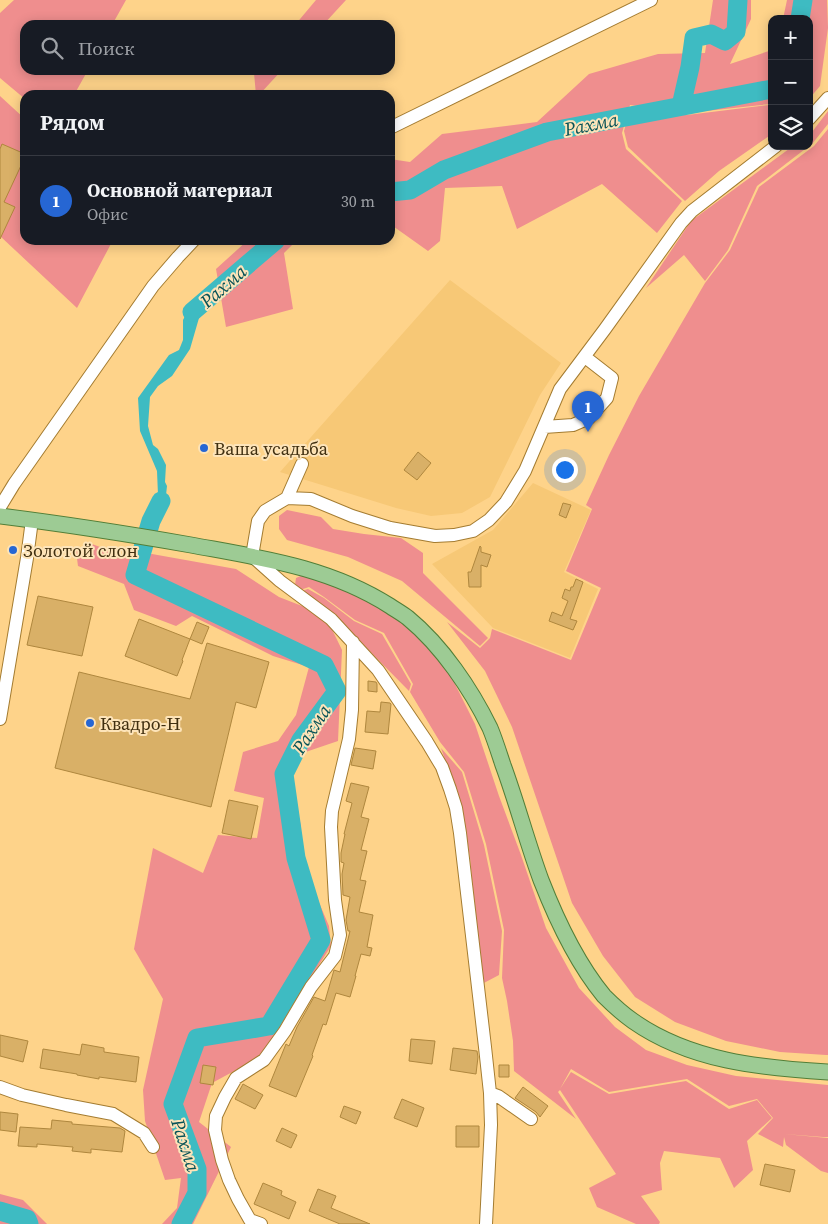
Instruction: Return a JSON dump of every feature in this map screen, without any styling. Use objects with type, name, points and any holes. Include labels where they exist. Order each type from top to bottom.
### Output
[{"type":"main road","points":[[0,516],[162,540],[252,556],[305,568],[352,584],[407,617],[431,639],[448,661],[473,697],[491,731],[541,878],[569,944],[589,976],[606,998],[624,1014],[653,1034],[701,1055],[758,1066],[828,1072]]},
{"type":"street","points":[[395,126],[651,0]]},
{"type":"street","points":[[813,115],[828,98]]},
{"type":"street","points":[[486,1224],[491,1125],[490,1093],[460,833],[456,808],[450,789],[442,767],[427,742],[378,670],[331,619],[280,581],[252,556],[258,521],[265,511],[287,498],[312,499],[352,516],[390,528],[434,536],[454,535],[473,531],[490,520],[506,502],[525,471],[560,389],[681,224],[692,211],[771,150]]},
{"type":"street","points":[[0,507],[14,484],[153,286],[189,245]]},
{"type":"street","points":[[544,427],[573,425],[589,418],[607,398],[612,378],[585,357]]},
{"type":"street","points":[[287,498],[302,464]]},
{"type":"street","points":[[0,719],[32,520]]},
{"type":"street","points":[[261,1224],[250,1220],[229,1180],[215,1130],[216,1116],[224,1097],[236,1078],[264,1060],[285,1031],[311,987],[335,956],[340,935],[335,900],[331,827],[332,811],[349,739],[352,710],[353,642]]},
{"type":"street","points":[[0,1087],[22,1095],[66,1106],[113,1114],[144,1133],[153,1147]]},
{"type":"street","points":[[490,1093],[498,1096],[532,1119]]},
{"type":"shaded area","points":[[14,0],[126,0],[115,20],[20,20],[20,75],[85,75],[77,90],[20,90],[20,95],[0,78],[0,13]]},
{"type":"shaded area","points":[[316,0],[346,0],[328,20],[299,20]]},
{"type":"shaded area","points":[[713,0],[751,0],[751,19],[730,64],[768,51],[768,104],[687,113],[630,105],[622,133],[626,149],[682,201],[657,233],[602,184],[517,229],[502,186],[445,188],[440,241],[428,251],[395,228],[395,160],[410,162],[442,134],[537,122],[589,74],[658,54],[705,53]]},
{"type":"shaded area","points":[[787,0],[827,0],[828,28],[820,86],[813,94],[813,15],[784,15]]},
{"type":"shaded area","points":[[254,75],[277,75],[264,90],[256,90]]},
{"type":"shaded area","points":[[0,96],[20,114],[20,245],[110,245],[77,308],[0,236]]},
{"type":"shaded area","points":[[768,105],[768,137],[719,171],[685,201],[628,147],[624,131],[631,106],[687,115]]},
{"type":"shaded area","points":[[828,111],[828,124],[813,143],[813,131]]},
{"type":"shaded area","points":[[828,129],[828,1055],[780,1052],[726,1041],[675,1022],[635,997],[603,956],[572,903],[512,727],[485,671],[447,622],[480,648],[490,638],[492,629],[571,660],[601,588],[566,571],[592,509],[586,505],[609,455],[639,396],[705,283],[730,250],[759,187],[809,150],[813,150],[814,146]]},
{"type":"shaded area","points":[[788,150],[804,150],[757,186],[728,250],[705,281],[684,255],[646,288],[691,221]]},
{"type":"shaded area","points":[[242,245],[292,245],[284,253],[293,309],[226,327],[216,269]]},
{"type":"shaded area","points":[[450,280],[561,363],[540,395],[490,497],[462,513],[431,516],[396,508],[280,472]]},
{"type":"shaded area","points":[[533,483],[591,510],[564,572],[598,589],[570,658],[493,628],[432,564],[493,530]]},
{"type":"shaded area","points":[[287,510],[321,517],[333,529],[401,538],[423,553],[423,573],[488,638],[480,646],[402,581],[348,557],[287,540],[279,529],[279,516]]},
{"type":"shaded area","points":[[92,544],[124,556],[152,554],[236,569],[279,597],[325,615],[342,650],[338,741],[285,759],[301,826],[300,858],[329,926],[331,946],[260,1057],[212,1083],[199,1122],[231,1147],[193,1224],[162,1224],[177,1208],[181,1178],[165,1180],[145,1121],[143,1090],[163,999],[134,949],[153,848],[203,873],[218,835],[257,838],[264,798],[234,791],[243,752],[278,741],[296,715],[309,667],[273,656],[192,616],[176,626],[134,610],[124,584],[78,566],[76,551]]},
{"type":"shaded area","points":[[303,575],[357,592],[396,615],[428,643],[452,678],[475,724],[546,928],[579,988],[615,1027],[646,1050],[687,1065],[736,1076],[828,1085],[828,1137],[784,1134],[828,1138],[828,1173],[821,1171],[786,1145],[784,1137],[783,1147],[758,1134],[773,1118],[757,1099],[729,1106],[687,1079],[609,1092],[571,1069],[560,1089],[571,1072],[609,1094],[686,1081],[729,1109],[757,1100],[772,1118],[747,1141],[753,1170],[734,1188],[720,1158],[664,1151],[660,1163],[662,1190],[641,1196],[660,1222],[659,1224],[636,1224],[597,1207],[589,1188],[616,1174],[560,1090],[558,1092],[576,1119],[514,1071],[513,1041],[502,978],[504,930],[486,844],[464,772],[440,742],[410,692],[413,684],[384,633],[355,620],[309,587],[300,590],[295,585],[296,578]]},
{"type":"shaded area","points":[[308,589],[324,598],[354,621],[382,634],[411,684],[409,691],[339,620],[302,591]]},
{"type":"shaded area","points":[[441,748],[462,772],[484,845],[502,931],[499,975],[482,984],[470,858],[463,812]]},
{"type":"shaded area","points":[[0,1194],[23,1200],[47,1224],[0,1224]]},
{"type":"water","points":[[205,293],[214,300],[199,318],[190,349],[172,376],[158,386],[150,397],[148,426],[153,445],[158,449],[166,465],[165,482],[167,486],[165,504],[157,517],[155,525],[146,523],[158,495],[157,471],[140,431],[138,398],[169,355],[179,350],[183,340],[183,320],[188,310]]},
{"type":"building","points":[[2,144],[20,152],[20,168],[4,202],[15,207],[0,239],[0,149]]},
{"type":"building","points":[[418,452],[431,463],[417,480],[404,470]]},
{"type":"building","points":[[563,503],[571,505],[566,518],[559,515]]},
{"type":"building","points":[[480,546],[481,552],[491,555],[487,567],[481,565],[481,587],[469,587],[468,572],[471,572]]},
{"type":"building","points":[[576,579],[583,582],[570,619],[577,621],[573,630],[549,621],[552,612],[562,616],[568,601],[562,598],[565,589],[570,591]]},
{"type":"building","points":[[38,596],[93,607],[82,656],[27,645]]},
{"type":"building","points":[[139,619],[190,639],[177,676],[125,656]]},
{"type":"building","points":[[197,622],[209,627],[202,644],[190,639]]},
{"type":"building","points":[[207,643],[269,662],[256,708],[236,702],[211,807],[55,768],[79,672],[190,699]]},
{"type":"building","points":[[368,681],[376,682],[377,692],[368,691]]},
{"type":"building","points":[[381,702],[391,704],[388,734],[365,732],[367,711],[380,712]]},
{"type":"building","points":[[355,748],[376,751],[373,769],[351,765]]},
{"type":"building","points":[[351,783],[369,787],[361,817],[369,819],[361,850],[367,851],[360,880],[366,881],[359,912],[373,915],[367,947],[372,948],[370,956],[361,954],[350,997],[336,993],[326,1025],[323,1024],[313,1056],[296,1097],[269,1086],[286,1044],[289,1046],[297,1027],[314,997],[325,1001],[334,970],[340,972],[350,931],[348,931],[346,920],[350,897],[343,895],[342,874],[344,863],[341,862],[341,853],[352,803],[346,801]]},
{"type":"building","points":[[229,800],[258,806],[251,839],[222,833]]},
{"type":"building","points":[[0,1035],[28,1041],[23,1062],[0,1056]]},
{"type":"building","points":[[411,1039],[435,1041],[432,1064],[409,1061]]},
{"type":"building","points":[[82,1044],[104,1048],[104,1052],[139,1057],[136,1082],[99,1077],[99,1079],[40,1068],[43,1049],[80,1055]]},
{"type":"building","points":[[453,1048],[477,1051],[476,1074],[450,1070]]},
{"type":"building","points":[[203,1065],[216,1067],[213,1085],[200,1083]]},
{"type":"building","points":[[499,1065],[509,1065],[509,1077],[499,1077]]},
{"type":"building","points":[[243,1084],[263,1095],[255,1109],[235,1099]]},
{"type":"building","points":[[523,1087],[548,1106],[540,1117],[536,1112],[515,1098]]},
{"type":"building","points":[[402,1099],[424,1108],[417,1127],[394,1118]]},
{"type":"building","points":[[344,1106],[361,1112],[356,1124],[340,1117]]},
{"type":"building","points":[[0,1112],[18,1114],[16,1132],[0,1130]]},
{"type":"building","points":[[52,1120],[72,1122],[72,1124],[120,1128],[125,1131],[122,1152],[91,1149],[91,1153],[72,1151],[73,1147],[37,1144],[37,1147],[18,1146],[20,1127],[51,1129]]},
{"type":"building","points":[[456,1126],[479,1126],[479,1147],[456,1147]]},
{"type":"building","points":[[282,1128],[297,1135],[291,1148],[276,1141]]},
{"type":"building","points":[[765,1164],[795,1170],[790,1192],[760,1185]]},
{"type":"building","points":[[263,1183],[282,1191],[281,1195],[296,1202],[289,1219],[254,1204]]},
{"type":"building","points":[[318,1189],[336,1196],[331,1208],[370,1224],[340,1224],[309,1211]]},
{"type":"waterway","points":[[681,106],[690,67],[694,38],[711,34],[725,41],[736,32],[738,0]]},
{"type":"waterway","name":"Рахма","points":[[801,15],[803,0]]},
{"type":"waterway","name":"Рахма","points":[[395,192],[410,190],[444,170],[547,132],[768,90]]},
{"type":"waterway","name":"Рахма","points":[[192,312],[270,245]]},
{"type":"waterway","name":"Рахма","points":[[161,501],[151,521],[135,575],[324,665],[337,691],[301,740],[284,774],[296,858],[321,940],[269,1026],[197,1038],[173,1104],[197,1169],[197,1193],[181,1224]]},
{"type":"waterway","name":"Рахма","points":[[0,1211],[27,1219],[29,1224]]},
{"type":"place","name":"Основной материал","points":[[588,432]]},
{"type":"place","name":"Ваша усадьба","points":[[204,448]]},
{"type":"place","name":"Золотой слон","points":[[13,550]]},
{"type":"place","name":"Квадро-Н","points":[[90,723]]}]
